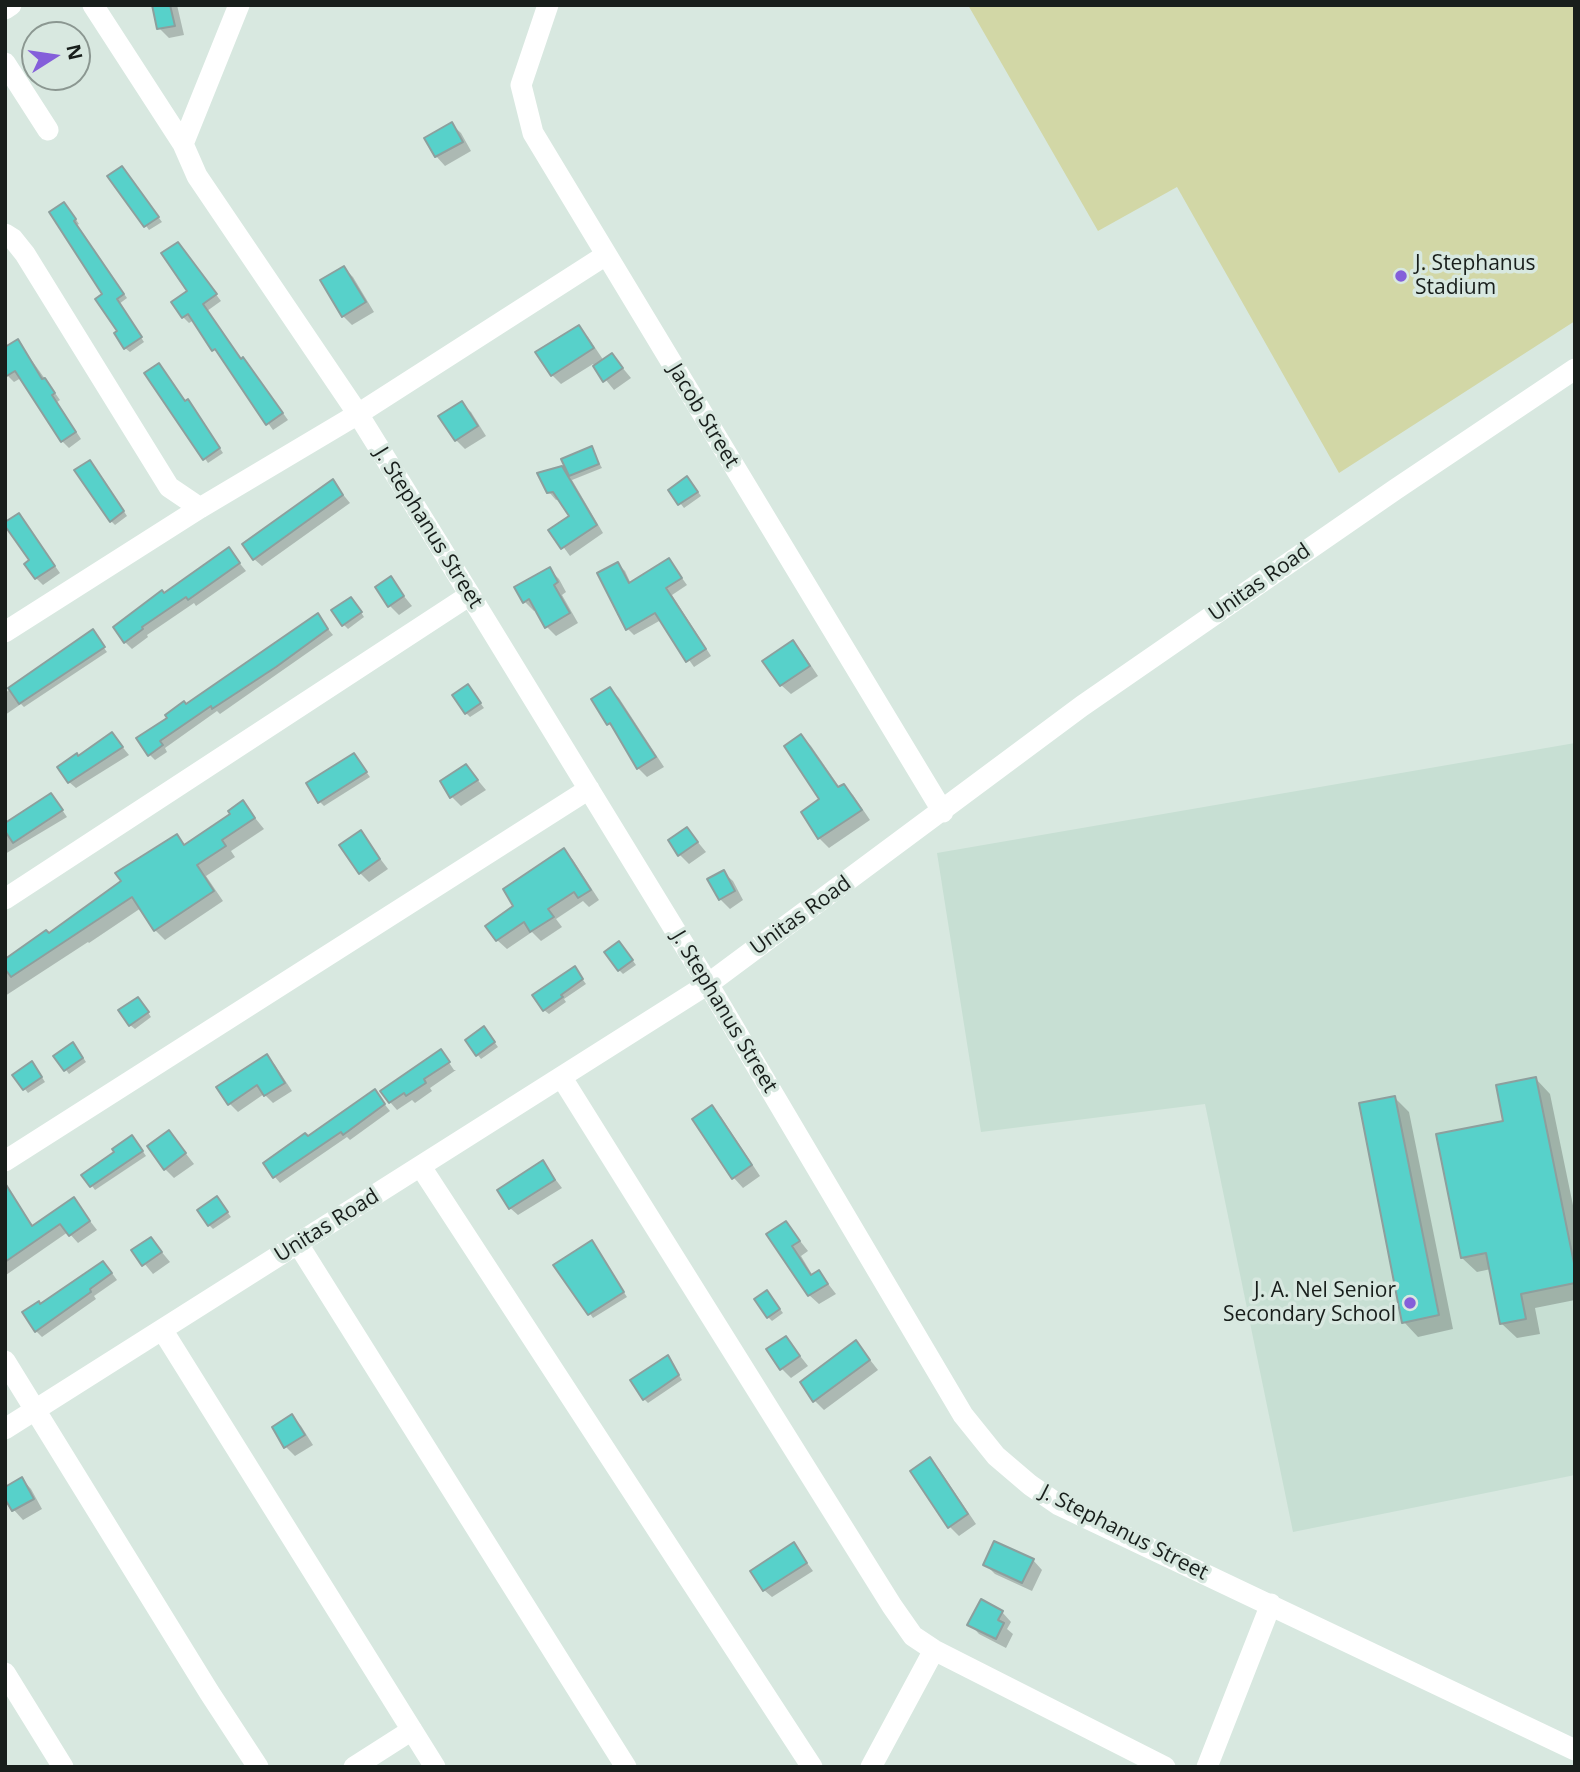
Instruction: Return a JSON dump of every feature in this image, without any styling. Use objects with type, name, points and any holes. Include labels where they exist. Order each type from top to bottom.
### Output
[{"type":"street","points":[[5,9],[11,5]]},
{"type":"street","name":"J. Stephanus Street","points":[[93,5],[183,144],[197,176],[358,414],[471,595],[708,984],[963,1415],[996,1456],[1059,1505],[1575,1750]]},
{"type":"street","points":[[183,144],[239,5]]},
{"type":"street","name":"Jacob Street","points":[[548,5],[521,85],[533,133],[943,811]]},
{"type":"street","points":[[5,63],[47,130]]},
{"type":"street","points":[[5,234],[13,239],[25,254],[169,487],[200,508]]},
{"type":"street","points":[[9,621],[358,414],[606,255]]},
{"type":"street","name":"Unitas Road","points":[[5,1429],[708,984],[1082,706],[1575,369]]},
{"type":"street","points":[[5,899],[471,595]]},
{"type":"street","points":[[5,1161],[589,789]]},
{"type":"street","points":[[562,1078],[913,1636],[934,1650],[1165,1767]]},
{"type":"street","points":[[421,1167],[812,1767]]},
{"type":"street","points":[[298,1244],[626,1767]]},
{"type":"street","points":[[163,1331],[435,1767]]},
{"type":"street","points":[[5,1362],[258,1767]]},
{"type":"street","points":[[1207,1767],[1271,1604]]},
{"type":"street","points":[[871,1767],[934,1650]]},
{"type":"street","points":[[5,1673],[63,1767]]},
{"type":"street","points":[[354,1767],[412,1730]]},
{"type":"shaded area","name":"J. A. Nel Senior Secondary School","points":[[1575,743],[1575,1475],[1293,1532],[1205,1104],[981,1132],[937,853]]},
{"type":"green space","name":"J. Stephanus Stadium","points":[[968,5],[1575,5],[1575,321],[1339,473],[1177,187],[1098,231]]},
{"type":"building","points":[[152,5],[170,5],[175,26],[157,29]]},
{"type":"building","points":[[452,122],[463,142],[435,157],[424,138]]},
{"type":"building","points":[[122,166],[159,217],[144,227],[107,176]]},
{"type":"building","points":[[64,202],[124,294],[117,299],[142,337],[124,349],[114,333],[117,331],[95,299],[102,294],[49,212]]},
{"type":"building","points":[[178,242],[217,294],[203,304],[283,413],[266,425],[188,314],[182,318],[171,302],[187,291],[161,253]]},
{"type":"building","points":[[344,266],[366,302],[342,317],[320,280]]},
{"type":"building","points":[[579,325],[594,348],[551,376],[535,352]]},
{"type":"building","points":[[18,339],[42,379],[45,378],[55,393],[52,395],[76,432],[61,442],[15,371],[5,377],[5,347]]},
{"type":"building","points":[[612,353],[623,368],[603,382],[593,366]]},
{"type":"building","points":[[159,363],[185,401],[188,399],[220,448],[203,460],[144,373]]},
{"type":"building","points":[[462,401],[478,426],[455,441],[438,416]]},
{"type":"building","points":[[592,446],[599,464],[569,476],[561,459]]},
{"type":"building","points":[[90,460],[124,511],[110,522],[74,470]]},
{"type":"building","points":[[562,466],[597,525],[561,549],[548,530],[569,516],[553,492],[547,493],[537,473]]},
{"type":"building","points":[[687,476],[698,492],[678,505],[668,490]]},
{"type":"building","points":[[333,479],[343,495],[253,560],[242,544]]},
{"type":"building","points":[[19,513],[55,566],[35,579],[24,564],[29,560],[5,526],[5,522]]},
{"type":"building","points":[[229,547],[240,563],[188,600],[186,597],[142,627],[143,629],[124,643],[113,627],[162,590],[164,593]]},
{"type":"building","points":[[669,558],[682,578],[666,588],[706,649],[686,662],[655,613],[626,630],[597,573],[618,562],[629,583]]},
{"type":"building","points":[[550,567],[558,582],[554,585],[570,613],[545,628],[529,599],[523,603],[514,587]]},
{"type":"building","points":[[391,576],[404,596],[388,607],[375,587]]},
{"type":"building","points":[[351,597],[362,612],[342,626],[331,610]]},
{"type":"building","points":[[318,613],[328,629],[276,667],[160,741],[163,745],[148,756],[136,738],[167,718],[165,715],[184,701],[186,704]]},
{"type":"building","points":[[93,629],[105,647],[19,704],[8,688]]},
{"type":"building","points":[[793,640],[810,666],[780,686],[762,661]]},
{"type":"building","points":[[468,684],[481,703],[465,714],[452,695]]},
{"type":"building","points":[[610,687],[656,757],[637,769],[610,723],[607,725],[591,699]]},
{"type":"building","points":[[112,732],[123,747],[68,783],[57,767]]},
{"type":"building","points":[[801,734],[838,787],[844,784],[862,810],[818,839],[801,812],[819,799],[784,746]]},
{"type":"building","points":[[354,753],[367,772],[318,803],[306,783]]},
{"type":"building","points":[[466,764],[478,780],[450,798],[440,781]]},
{"type":"building","points":[[51,793],[63,810],[13,843],[5,831],[5,823]]},
{"type":"building","points":[[243,800],[255,818],[222,840],[226,846],[197,865],[214,891],[154,931],[132,897],[11,977],[5,969],[5,959],[46,930],[49,933],[121,881],[115,873],[177,834],[184,845],[230,814],[228,811]]},
{"type":"building","points":[[687,827],[698,842],[678,856],[668,840]]},
{"type":"building","points":[[361,830],[380,859],[359,874],[339,845]]},
{"type":"building","points":[[564,848],[591,890],[578,898],[574,892],[548,909],[554,917],[530,932],[524,922],[496,941],[485,926],[513,906],[503,889]]},
{"type":"building","points":[[724,870],[735,891],[719,900],[707,879]]},
{"type":"building","points":[[619,941],[633,960],[618,971],[604,952]]},
{"type":"building","points":[[575,966],[583,979],[543,1011],[532,995]]},
{"type":"building","points":[[138,997],[149,1012],[129,1026],[118,1010]]},
{"type":"building","points":[[484,1026],[495,1042],[476,1056],[465,1040]]},
{"type":"building","points":[[73,1042],[83,1058],[64,1071],[53,1056]]},
{"type":"building","points":[[441,1049],[450,1062],[424,1079],[426,1083],[389,1103],[380,1091]]},
{"type":"building","points":[[267,1054],[285,1083],[264,1096],[257,1085],[228,1105],[216,1087]]},
{"type":"building","points":[[32,1061],[42,1077],[23,1090],[12,1075]]},
{"type":"building","points":[[1536,1077],[1575,1268],[1575,1283],[1521,1294],[1526,1319],[1500,1324],[1486,1253],[1461,1258],[1436,1134],[1503,1121],[1496,1085]]},
{"type":"building","points":[[375,1089],[385,1104],[343,1135],[341,1132],[273,1178],[263,1163],[305,1133],[308,1136]]},
{"type":"building","points":[[1395,1096],[1439,1315],[1402,1323],[1359,1103]]},
{"type":"building","points":[[712,1105],[752,1165],[732,1179],[692,1119]]},
{"type":"building","points":[[169,1130],[186,1153],[164,1170],[147,1146]]},
{"type":"building","points":[[132,1135],[143,1151],[90,1187],[81,1175],[114,1152],[112,1149]]},
{"type":"building","points":[[543,1160],[555,1180],[509,1209],[497,1190]]},
{"type":"building","points":[[5,1183],[32,1226],[74,1197],[90,1221],[69,1236],[60,1224],[5,1262]]},
{"type":"building","points":[[217,1196],[228,1212],[208,1226],[197,1210]]},
{"type":"building","points":[[786,1221],[800,1241],[792,1246],[811,1275],[819,1270],[828,1284],[808,1296],[766,1234]]},
{"type":"building","points":[[151,1237],[162,1252],[142,1266],[131,1250]]},
{"type":"building","points":[[592,1240],[624,1292],[588,1315],[553,1265]]},
{"type":"building","points":[[103,1261],[112,1273],[90,1289],[91,1292],[35,1332],[22,1312],[39,1301],[40,1304]]},
{"type":"building","points":[[767,1290],[780,1309],[767,1318],[754,1299]]},
{"type":"building","points":[[786,1336],[800,1356],[780,1370],[766,1349]]},
{"type":"building","points":[[856,1340],[870,1360],[813,1402],[800,1382]]},
{"type":"building","points":[[668,1355],[679,1375],[643,1400],[630,1380]]},
{"type":"building","points":[[292,1414],[305,1435],[284,1448],[272,1427]]},
{"type":"building","points":[[930,1457],[968,1514],[948,1528],[910,1471]]},
{"type":"building","points":[[22,1477],[34,1499],[12,1511],[5,1499],[5,1487]]},
{"type":"building","points":[[994,1541],[1034,1559],[1022,1583],[983,1565]]},
{"type":"building","points":[[794,1542],[807,1563],[763,1591],[750,1571]]},
{"type":"building","points":[[981,1599],[1003,1611],[998,1620],[1004,1623],[996,1639],[967,1625]]},
{"type":"place","name":"J. Stephanus Stadium","points":[[1401,276]]},
{"type":"place","name":"J. A. Nel Senior Secondary School","points":[[1410,1303]]}]
